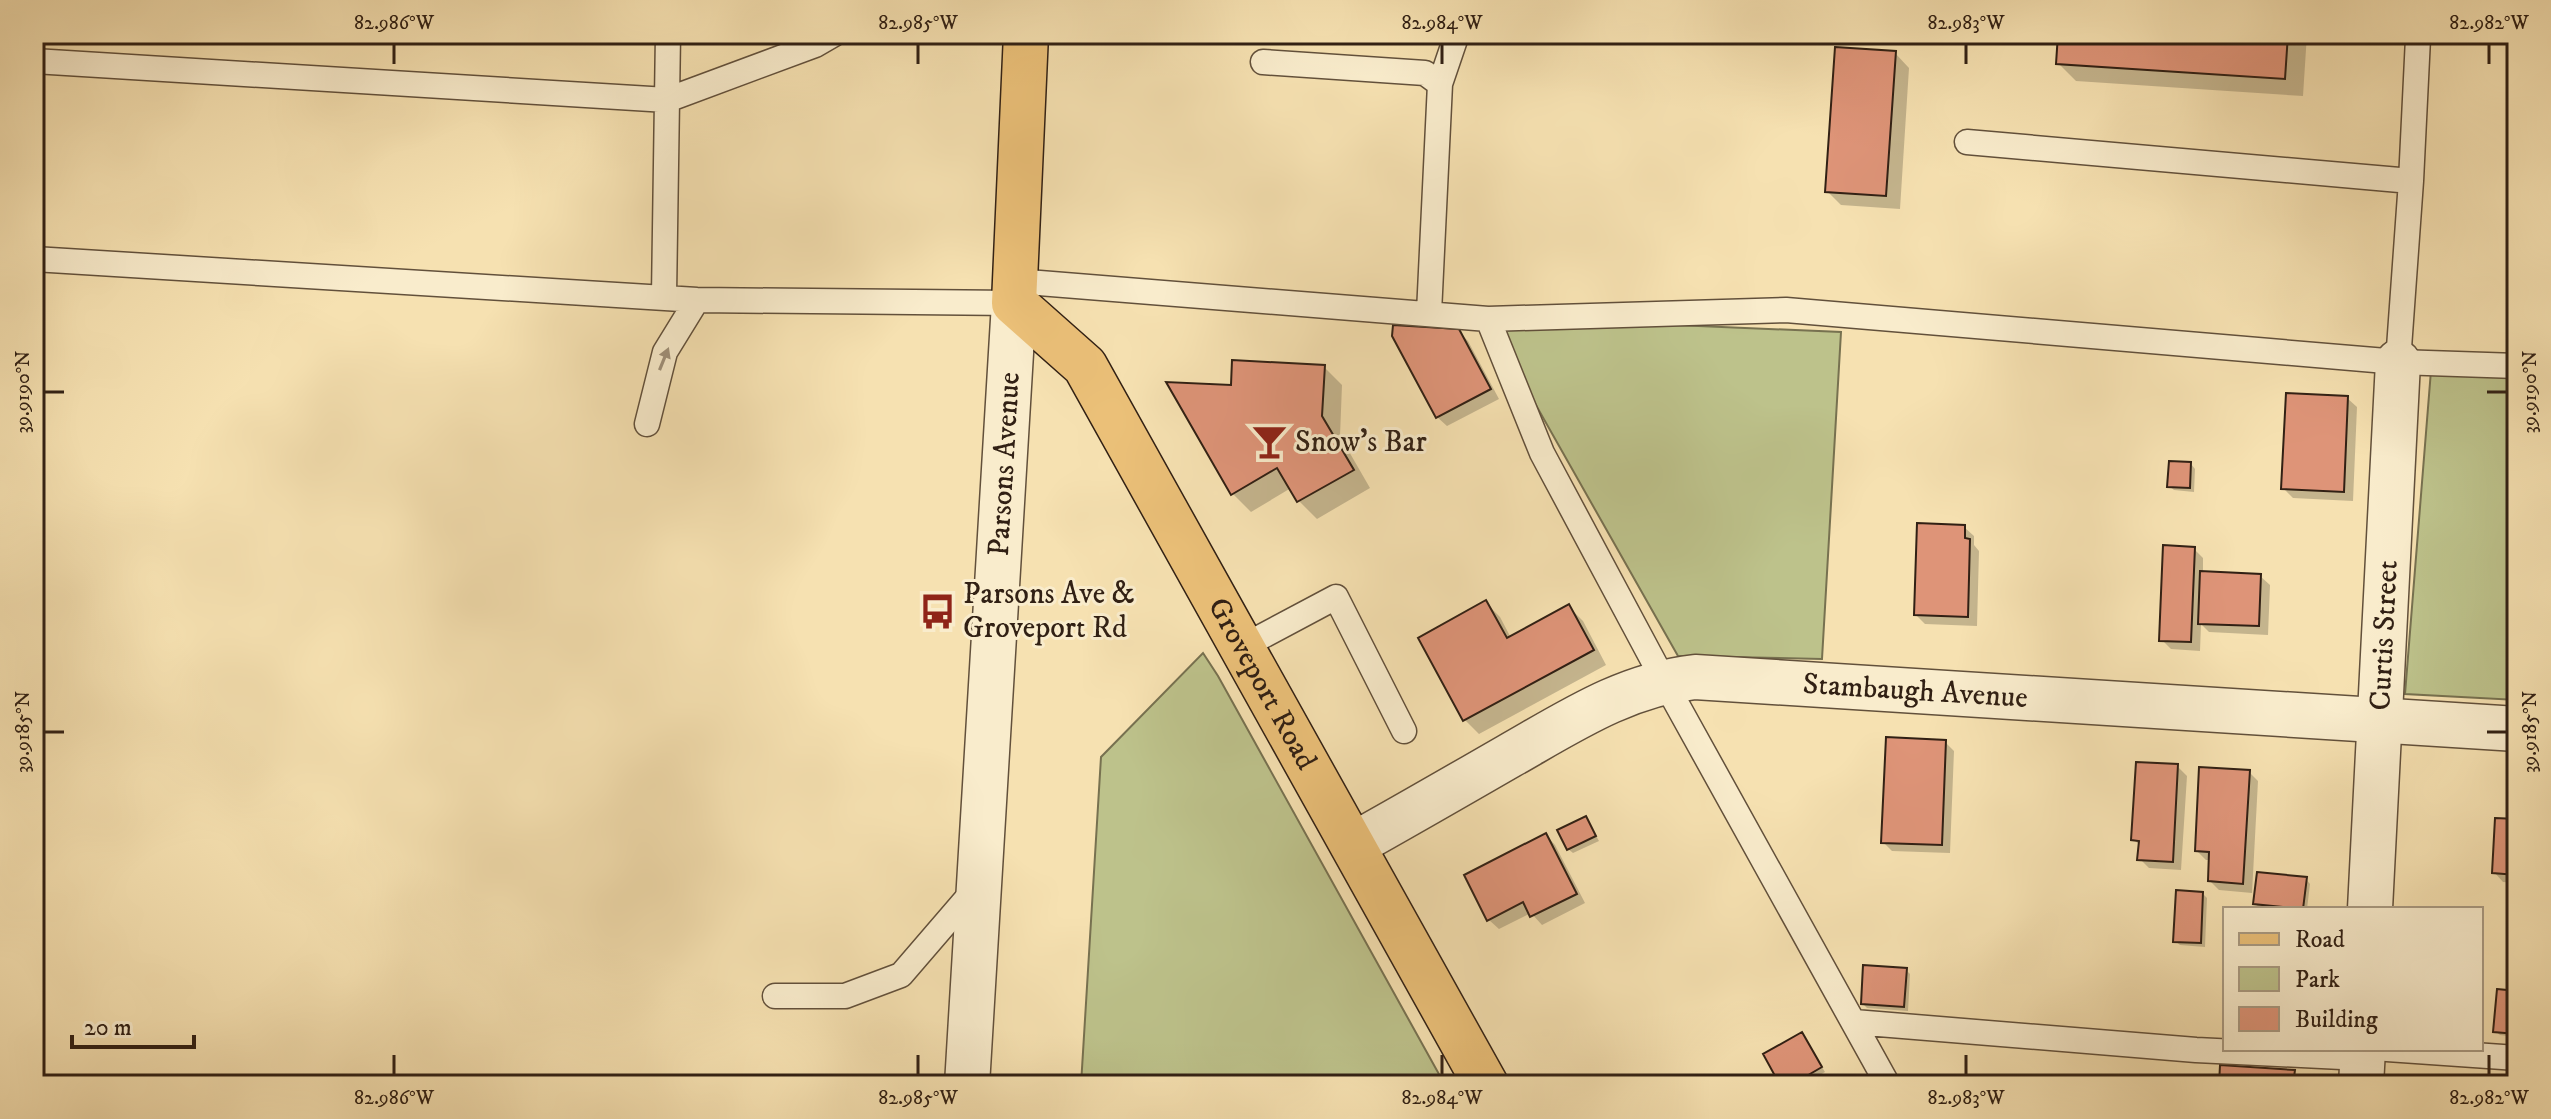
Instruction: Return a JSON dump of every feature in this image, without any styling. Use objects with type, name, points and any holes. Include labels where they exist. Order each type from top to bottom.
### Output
[{"type":"main road","name":"Parsons Avenue","points":[[1014,292],[1026,34]]},
{"type":"main road","name":"Groveport Road","points":[[1014,292],[1085,366],[1486,1085]]},
{"type":"street","name":"Parsons Avenue","points":[[967,1085],[1014,292]]},
{"type":"street","name":"Curtis Street","points":[[2370,907],[2398,362]]},
{"type":"street","name":"Stambaugh Avenue","points":[[1353,845],[1591,709],[1637,689],[1695,677],[2517,729]]},
{"type":"lane","points":[[664,296],[668,34]]},
{"type":"lane","points":[[34,61],[667,100],[815,45],[834,34]]},
{"type":"lane","points":[[1429,313],[1440,84],[1457,34]]},
{"type":"lane","points":[[2398,362],[2418,38]]},
{"type":"lane","points":[[1263,62],[1425,73],[1440,84]]},
{"type":"lane","points":[[1967,142],[2411,181]]},
{"type":"lane","points":[[34,259],[697,300],[1014,292],[1429,313],[1488,319],[1786,310],[2398,362],[2517,366]]},
{"type":"lane","points":[[647,424],[665,352],[697,300]]},
{"type":"lane","points":[[1488,319],[1542,453],[1664,681],[1888,1085]]},
{"type":"lane","points":[[1242,647],[1336,597],[1404,731]]},
{"type":"lane","points":[[775,996],[845,996],[901,975],[979,884]]},
{"type":"lane","points":[[1854,1022],[2196,1050],[2368,1060],[2517,1058]]},
{"type":"green space","points":[[1486,317],[1841,332],[1822,659],[1678,656]]},
{"type":"green space","points":[[2432,358],[2517,362],[2517,700],[2405,694]]},
{"type":"green space","points":[[1203,653],[1445,1085],[1081,1085],[1101,757]]},
{"type":"building","points":[[2058,34],[2288,34],[2285,79],[2056,64]]},
{"type":"building","points":[[1835,47],[1896,51],[1886,196],[1825,192]]},
{"type":"building","points":[[1393,325],[1459,329],[1491,389],[1436,418],[1392,336]]},
{"type":"building","name":"Snow's Bar","points":[[1232,360],[1325,365],[1322,416],[1354,470],[1297,502],[1277,468],[1231,495],[1166,382],[1231,385]]},
{"type":"building","points":[[2286,393],[2348,396],[2344,492],[2281,489]]},
{"type":"building","points":[[2169,461],[2191,462],[2190,488],[2167,487]]},
{"type":"building","points":[[1917,523],[1965,525],[1965,538],[1970,539],[1968,617],[1914,615]]},
{"type":"building","points":[[2163,545],[2195,547],[2191,642],[2159,641]]},
{"type":"building","points":[[2200,571],[2261,574],[2259,626],[2198,624]]},
{"type":"building","points":[[1486,600],[1507,638],[1569,604],[1594,650],[1463,721],[1418,638]]},
{"type":"building","points":[[1886,737],[1946,740],[1942,845],[1881,843]]},
{"type":"building","points":[[2136,762],[2178,764],[2173,862],[2137,860],[2139,841],[2131,840]]},
{"type":"building","points":[[2199,767],[2250,770],[2243,884],[2208,881],[2209,852],[2195,851]]},
{"type":"building","points":[[1586,816],[1596,836],[1567,850],[1557,830]]},
{"type":"building","points":[[2495,818],[2517,819],[2517,875],[2492,873]]},
{"type":"building","points":[[1546,833],[1577,894],[1530,917],[1523,902],[1487,921],[1464,875]]},
{"type":"building","points":[[2257,872],[2307,877],[2303,907],[2253,904]]},
{"type":"building","points":[[2176,890],[2203,892],[2201,943],[2173,942]]},
{"type":"building","points":[[1863,965],[1907,968],[1904,1007],[1861,1004]]},
{"type":"building","points":[[2497,989],[2517,991],[2517,1034],[2493,1032]]},
{"type":"building","points":[[1802,1032],[1822,1067],[1791,1085],[1780,1085],[1763,1054]]},
{"type":"building","points":[[2220,1065],[2295,1070],[2293,1085],[2219,1085]]},
{"type":"place","name":"Snow's Bar","points":[[1269,442]]},
{"type":"place","name":"Parsons Ave & Groveport Rd","points":[[937,611]]}]
